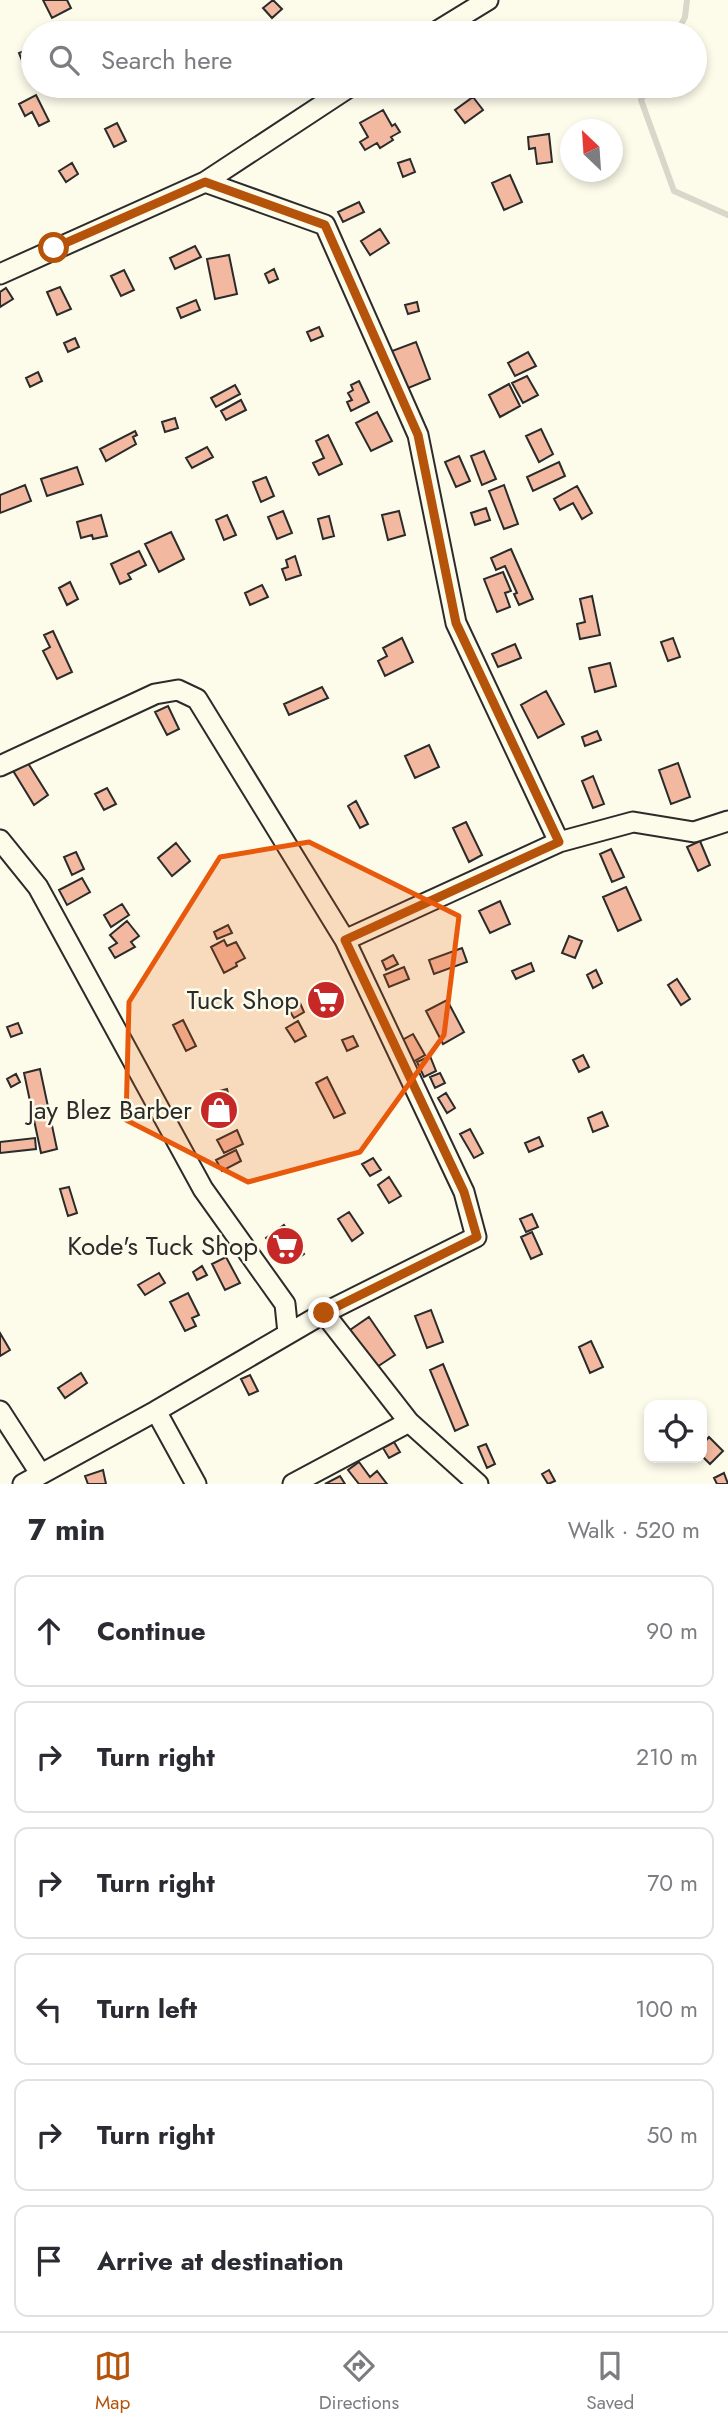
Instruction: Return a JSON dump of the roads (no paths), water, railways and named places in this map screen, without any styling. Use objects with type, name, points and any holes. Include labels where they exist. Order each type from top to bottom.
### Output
[{"type":"street","points":[[454,21],[488,0]]},
{"type":"street","points":[[0,274],[205,182],[333,98]]},
{"type":"street","points":[[205,182],[325,225],[418,435],[456,623],[559,842]]},
{"type":"street","points":[[0,766],[155,694],[178,690],[197,699],[345,940],[464,1192],[477,1237],[324,1313],[156,1411],[31,1479],[0,1411]]},
{"type":"street","points":[[345,940],[559,842],[633,822],[694,832],[728,821]]},
{"type":"street","points":[[0,840],[38,887],[203,1189],[285,1304],[288,1333]]},
{"type":"street","points":[[324,1313],[409,1422],[478,1484]]},
{"type":"street","points":[[156,1411],[195,1484]]},
{"type":"street","points":[[293,1484],[409,1422]]},
{"type":"waterway","points":[[683,21],[687,0]]},
{"type":"waterway","points":[[642,98],[674,191],[728,215]]},
{"type":"place","name":"Tuck Shop","points":[[326,1000]]},
{"type":"place","name":"Jay Blez Barber","points":[[219,1110]]},
{"type":"place","name":"Kode's Tuck Shop","points":[[285,1246]]}]
